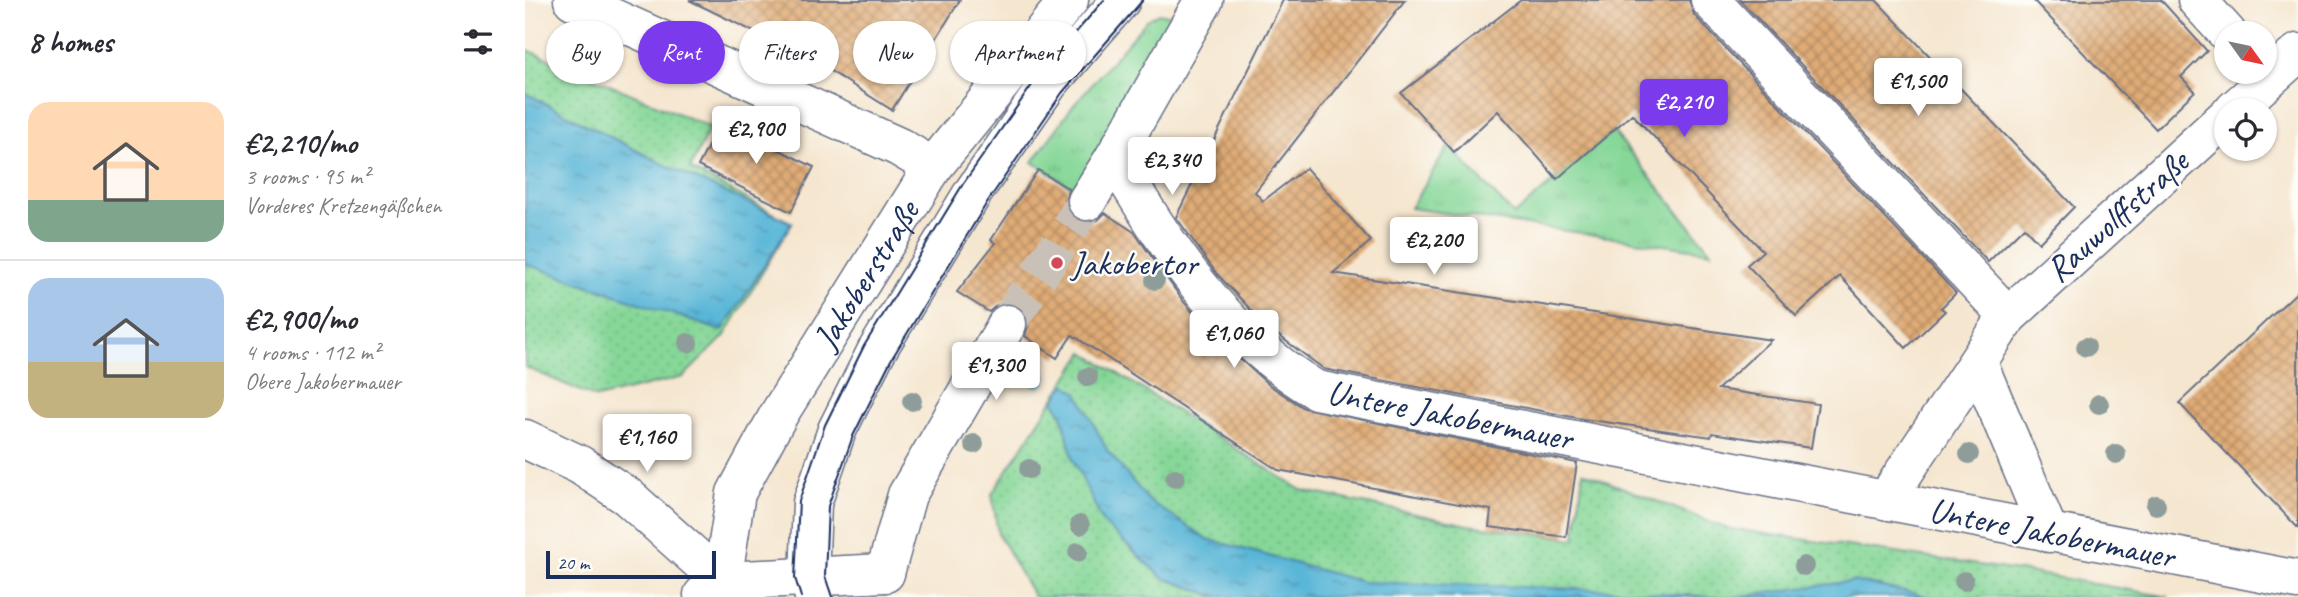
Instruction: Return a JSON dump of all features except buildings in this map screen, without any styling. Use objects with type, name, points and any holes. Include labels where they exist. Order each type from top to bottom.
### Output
[{"type":"street","points":[[573,0],[899,147],[933,167]]},
{"type":"street","name":"Jakoberstraße","points":[[717,592],[736,493],[832,326],[933,167],[1069,0]]},
{"type":"street","points":[[811,587],[812,503],[837,430],[876,352],[974,191],[1049,83],[1121,0]]},
{"type":"street","points":[[1087,201],[1204,0]]},
{"type":"street","points":[[1710,0],[2008,316]]},
{"type":"street","points":[[2197,0],[2216,21]]},
{"type":"street","points":[[2277,68],[2298,53]]},
{"type":"street","points":[[2245,98],[2258,84]]},
{"type":"street","name":"Rauwolffstraße","points":[[2008,316],[2214,128]]},
{"type":"street","name":"Untere Jakobermauer","points":[[1114,158],[1155,229],[1226,320],[1277,367],[1316,390],[2298,580]]},
{"type":"street","name":"Untere Jakobermauer","points":[[1889,501],[1895,486],[2008,316]]},
{"type":"street","points":[[525,439],[580,465],[628,498],[717,592],[894,585],[907,495],[1007,324]]},
{"type":"street","points":[[1978,363],[2049,533]]},
{"type":"green space","points":[[1159,13],[1175,17],[1079,192],[1033,162],[1072,107],[1147,20]]},
{"type":"green space","points":[[525,49],[546,58],[546,84],[608,84],[710,127],[690,169],[792,223],[724,337],[683,377],[597,398],[525,367]]},
{"type":"green space","points":[[1613,131],[1711,252],[1410,208],[1449,146],[1514,215]]},
{"type":"green space","points":[[1084,352],[1301,490],[1468,525],[1575,539],[1583,472],[1725,528],[2033,573],[2169,597],[1034,597],[998,534],[992,494]]},
{"type":"water","points":[[525,93],[663,164],[792,223],[722,331],[525,264]]},
{"type":"water","points":[[1065,384],[1078,393],[1107,450],[1149,501],[1207,539],[1363,582],[1613,590],[1712,597],[1218,597],[1163,578],[1103,523],[1073,459],[1062,415],[1054,401]]},
{"type":"water","points":[[1853,581],[1930,597],[1736,597]]},
{"type":"waterway","points":[[1017,365],[1038,378]]},
{"type":"tunnel","points":[[1007,324],[1087,201]]},
{"type":"tram line","points":[[801,597],[795,578],[799,501],[825,425],[864,346],[963,184],[1039,75],[1104,0]]},
{"type":"tram line","points":[[832,597],[825,576],[828,506],[853,436],[891,360],[988,201],[1062,93],[1143,0]]},
{"type":"place","name":"Jakobertor","points":[[1057,263]]}]
